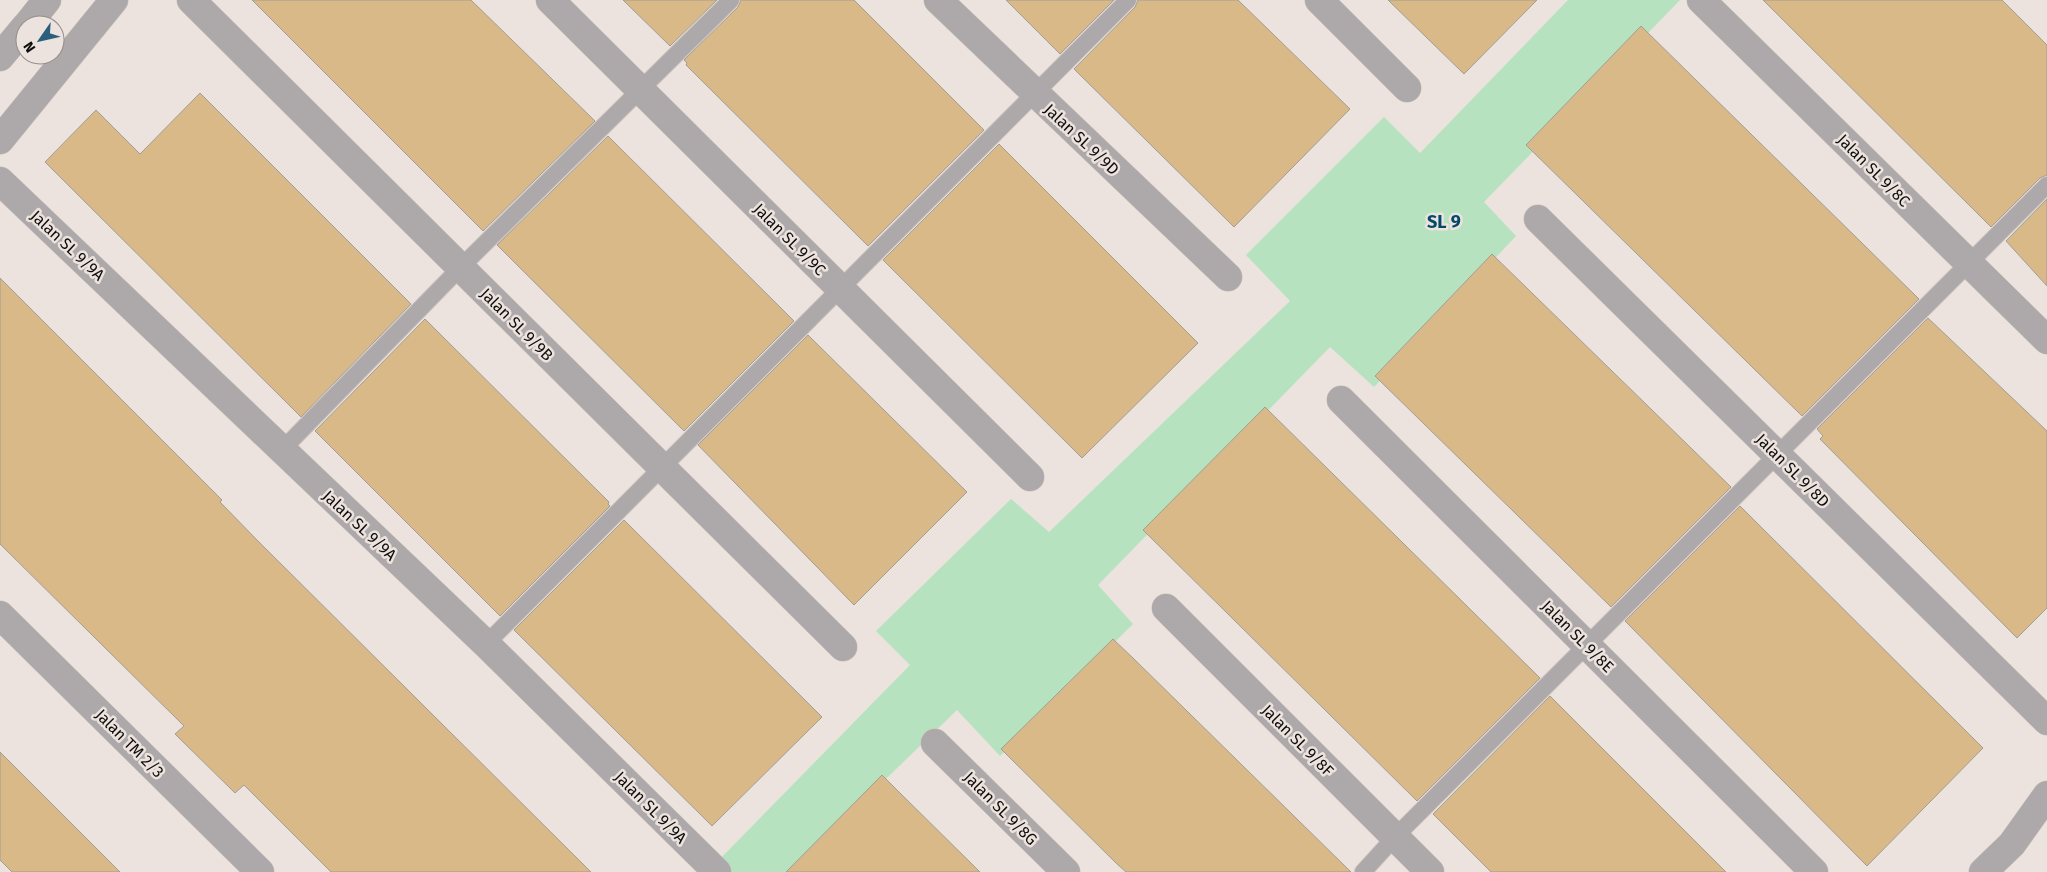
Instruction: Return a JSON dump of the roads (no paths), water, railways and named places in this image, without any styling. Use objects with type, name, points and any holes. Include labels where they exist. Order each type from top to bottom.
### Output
[{"type":"street","points":[[35,15],[47,0]]},
{"type":"street","points":[[0,140],[114,0]]},
{"type":"street","name":"Jalan SL 9/9B","points":[[191,0],[843,647]]},
{"type":"street","name":"Jalan SL 9/9C","points":[[550,0],[1030,477]]},
{"type":"street","name":"Jalan SL 9/9D","points":[[938,0],[1035,95],[1228,277]]},
{"type":"street","points":[[1318,0],[1407,88]]},
{"type":"street","name":"Jalan SL 9/8C","points":[[1701,0],[2047,340]]},
{"type":"street","points":[[0,57],[15,39]]},
{"type":"street","name":"Jalan SL 9/9A","points":[[0,181],[281,452],[486,644],[718,872]]},
{"type":"street","name":"Jalan SL 9/8D","points":[[1538,219],[2047,721]]},
{"type":"street","name":"Jalan SL 9/8E","points":[[1341,400],[1814,872]]},
{"type":"street","name":"Jalan SL 9/8F","points":[[1166,608],[1430,872]]},
{"type":"street","name":"Jalan TM 2/3","points":[[0,615],[260,872]]},
{"type":"street","name":"Jalan SL 9/8G","points":[[935,743],[1066,872]]},
{"type":"street","points":[[1983,872],[2012,844],[2047,795]]},
{"type":"lane","points":[[281,452],[460,268],[731,0]]},
{"type":"lane","points":[[486,644],[1128,0]]},
{"type":"lane","points":[[1364,872],[1395,837],[2047,185]]},
{"type":"district","name":"SL 9","points":[[1444,222]]}]
